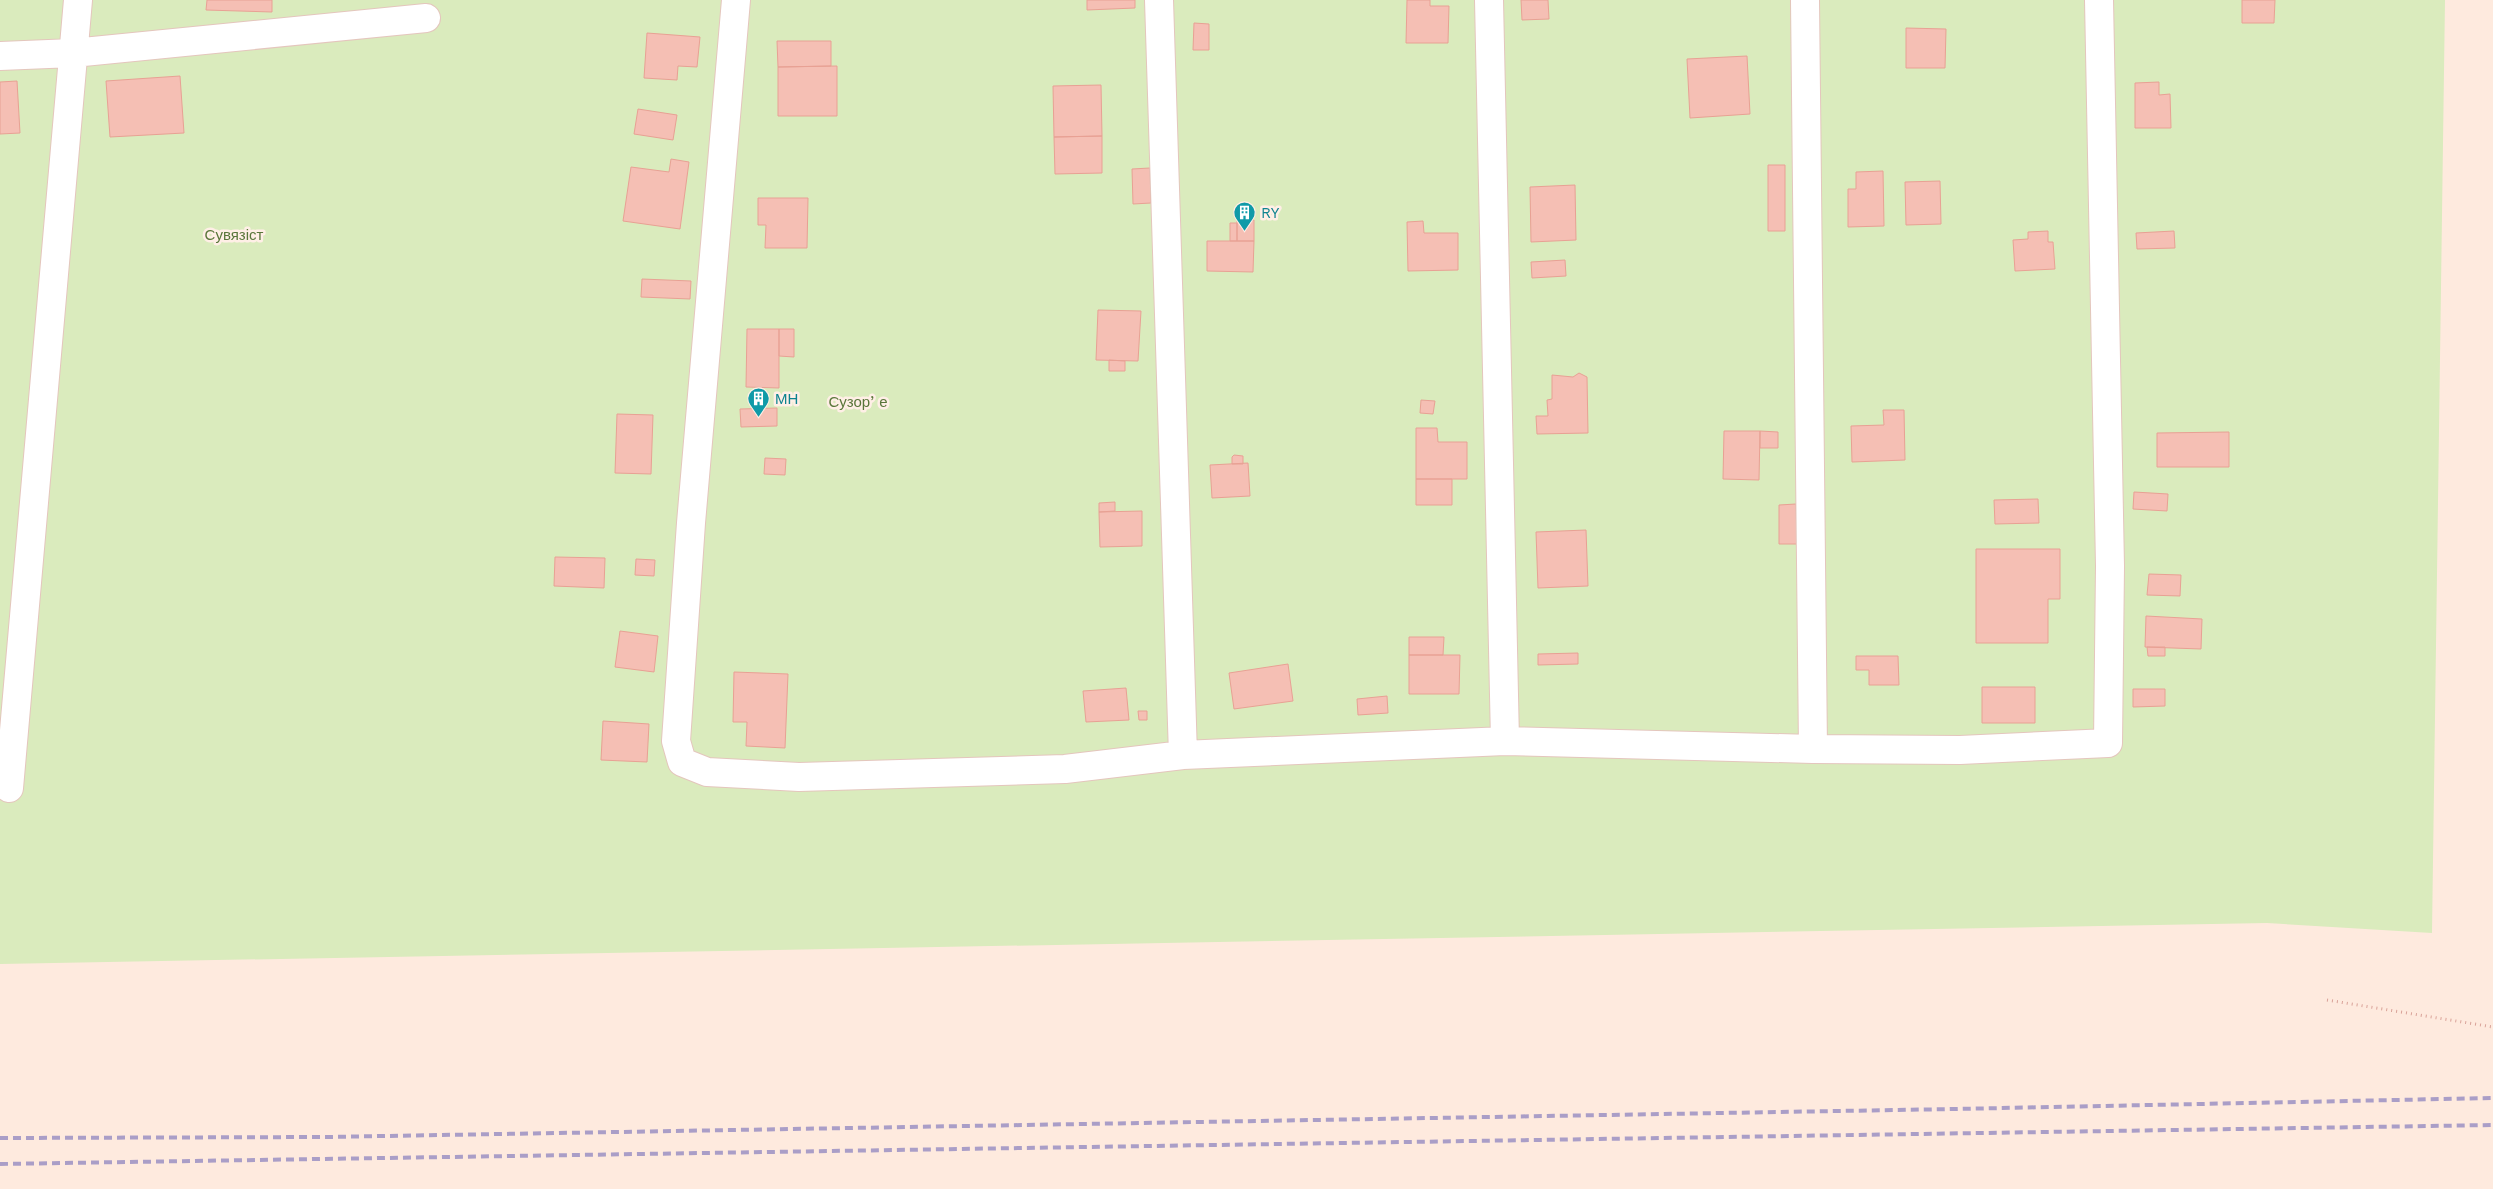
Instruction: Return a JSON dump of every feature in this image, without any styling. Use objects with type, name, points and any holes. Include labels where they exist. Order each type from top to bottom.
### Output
[{"type":"lane","points":[[9,788],[78,0]]},
{"type":"lane","points":[[736,0],[691,524],[676,741],[682,762],[707,772],[799,778],[1066,769],[1183,755],[1506,741],[1814,749],[1960,750],[2108,743],[2110,566],[2099,0]]},
{"type":"lane","points":[[1159,0],[1183,755]]},
{"type":"lane","points":[[1489,0],[1506,741]]},
{"type":"lane","points":[[1805,0],[1814,749]]},
{"type":"lane","points":[[0,56],[73,53],[426,18]]},
{"type":"path","points":[[2327,1000],[2493,1027]]},
{"type":"green space","name":"Сузорʼе","points":[[0,0],[2445,0],[2432,933],[2267,923],[0,964]]},
{"type":"building","points":[[207,0],[272,0],[272,12],[206,10]]},
{"type":"building","points":[[1087,0],[1135,0],[1135,8],[1087,10]]},
{"type":"building","points":[[1407,0],[1430,0],[1430,6],[1449,6],[1448,43],[1406,43]]},
{"type":"building","points":[[1521,0],[1548,0],[1549,19],[1522,20]]},
{"type":"building","points":[[2242,0],[2275,0],[2274,23],[2242,23]]},
{"type":"building","points":[[1194,23],[1209,24],[1209,50],[1193,50]]},
{"type":"building","points":[[1906,28],[1946,29],[1945,68],[1906,68]]},
{"type":"building","points":[[647,33],[700,37],[697,67],[678,66],[677,80],[644,78]]},
{"type":"building","points":[[777,41],[831,41],[831,66],[778,67]]},
{"type":"building","points":[[1747,56],[1750,114],[1690,118],[1687,59]]},
{"type":"building","points":[[837,66],[837,116],[778,116],[778,67]]},
{"type":"building","points":[[180,76],[184,133],[110,137],[106,81]]},
{"type":"building","points":[[17,81],[20,133],[0,134],[0,82]]},
{"type":"building","points":[[2159,82],[2159,95],[2170,94],[2171,128],[2135,128],[2135,83]]},
{"type":"building","points":[[1101,85],[1102,136],[1054,137],[1053,86]]},
{"type":"building","points":[[638,109],[677,115],[673,140],[634,134]]},
{"type":"building","points":[[1102,136],[1102,173],[1055,174],[1054,137]]},
{"type":"building","points":[[671,159],[689,162],[680,229],[623,221],[631,167],[669,172]]},
{"type":"building","points":[[1768,165],[1785,165],[1785,231],[1768,231]]},
{"type":"building","points":[[1150,168],[1151,203],[1133,204],[1132,169]]},
{"type":"building","points":[[1883,171],[1884,226],[1848,227],[1848,189],[1856,189],[1856,172]]},
{"type":"building","points":[[1940,181],[1941,224],[1906,225],[1905,182]]},
{"type":"building","points":[[1575,185],[1576,240],[1531,242],[1530,187]]},
{"type":"building","points":[[758,198],[808,198],[807,248],[765,248],[766,225],[758,225]]},
{"type":"building","name":"RY","points":[[1237,220],[1254,220],[1254,241],[1237,241]]},
{"type":"building","points":[[1423,221],[1424,233],[1458,233],[1458,270],[1408,271],[1407,222]]},
{"type":"building","points":[[1230,223],[1237,223],[1237,241],[1230,241]]},
{"type":"building","points":[[2048,231],[2048,242],[2053,242],[2055,269],[2015,271],[2013,240],[2028,239],[2028,232]]},
{"type":"building","points":[[2174,231],[2175,248],[2137,249],[2136,233]]},
{"type":"building","points":[[1207,241],[1254,241],[1253,272],[1207,271]]},
{"type":"building","points":[[1565,260],[1566,276],[1532,278],[1531,262]]},
{"type":"building","points":[[642,279],[691,281],[690,299],[641,297]]},
{"type":"building","points":[[1098,310],[1141,311],[1138,361],[1096,360]]},
{"type":"building","points":[[747,329],[779,329],[779,388],[746,387]]},
{"type":"building","points":[[779,329],[794,329],[794,357],[779,356]]},
{"type":"building","points":[[1109,360],[1125,361],[1125,371],[1109,371]]},
{"type":"building","points":[[1579,373],[1587,377],[1588,433],[1537,434],[1536,416],[1548,416],[1547,400],[1552,399],[1552,375],[1573,377]]},
{"type":"building","points":[[1421,400],[1435,401],[1433,414],[1420,413]]},
{"type":"building","name":"МН","points":[[777,408],[777,426],[741,427],[740,409]]},
{"type":"building","points":[[1883,410],[1904,410],[1905,460],[1852,462],[1851,426],[1884,425]]},
{"type":"building","points":[[617,414],[653,415],[651,474],[615,473]]},
{"type":"building","points":[[1416,428],[1437,428],[1438,442],[1467,442],[1467,479],[1416,479]]},
{"type":"building","points":[[1724,431],[1760,431],[1759,480],[1723,479]]},
{"type":"building","points":[[1760,431],[1778,432],[1778,448],[1760,448]]},
{"type":"building","points":[[2229,432],[2229,467],[2157,467],[2157,433]]},
{"type":"building","points":[[1234,455],[1243,456],[1243,464],[1232,464],[1232,457]]},
{"type":"building","points":[[765,458],[786,459],[785,475],[764,474]]},
{"type":"building","points":[[1248,463],[1250,496],[1212,498],[1210,465]]},
{"type":"building","points":[[1416,479],[1452,479],[1452,505],[1416,505]]},
{"type":"building","points":[[2134,492],[2168,494],[2167,511],[2133,509]]},
{"type":"building","points":[[2038,499],[2039,523],[1995,524],[1994,500]]},
{"type":"building","points":[[1115,502],[1115,511],[1099,512],[1099,503]]},
{"type":"building","points":[[1796,504],[1797,544],[1779,544],[1779,505]]},
{"type":"building","points":[[1142,511],[1142,546],[1100,547],[1099,512]]},
{"type":"building","points":[[1586,530],[1588,586],[1538,588],[1536,532]]},
{"type":"building","points":[[1976,549],[2060,549],[2060,599],[2048,599],[2048,643],[1976,643]]},
{"type":"building","points":[[555,557],[605,558],[604,588],[554,586]]},
{"type":"building","points":[[636,559],[655,560],[654,576],[635,575]]},
{"type":"building","points":[[2149,574],[2181,575],[2180,596],[2147,595]]},
{"type":"building","points":[[2146,616],[2202,619],[2201,649],[2145,647]]},
{"type":"building","points":[[620,631],[658,636],[654,672],[615,667]]},
{"type":"building","points":[[1409,637],[1444,637],[1443,655],[1409,655]]},
{"type":"building","points":[[2147,647],[2165,647],[2165,656],[2148,656]]},
{"type":"building","points":[[1578,653],[1578,664],[1538,665],[1538,654]]},
{"type":"building","points":[[1409,655],[1460,655],[1459,694],[1409,694]]},
{"type":"building","points":[[1856,656],[1898,656],[1899,685],[1869,685],[1869,670],[1856,670]]},
{"type":"building","points":[[1288,664],[1293,701],[1234,709],[1229,673]]},
{"type":"building","points":[[734,672],[788,674],[785,748],[746,746],[747,722],[733,722]]},
{"type":"building","points":[[1982,687],[2035,687],[2035,723],[1982,723]]},
{"type":"building","points":[[1126,688],[1129,720],[1086,722],[1083,691]]},
{"type":"building","points":[[2133,689],[2165,689],[2165,706],[2133,707]]},
{"type":"building","points":[[1387,696],[1388,713],[1358,715],[1357,699]]},
{"type":"building","points":[[1138,711],[1147,711],[1147,720],[1139,720]]},
{"type":"building","points":[[603,721],[649,724],[647,762],[601,760]]},
{"type":"railway","points":[[0,1138],[326,1137],[2493,1098]]},
{"type":"railway","points":[[0,1164],[2493,1125]]},
{"type":"place","name":"RY","points":[[1245,232]]},
{"type":"place","name":"МН","points":[[759,418]]},
{"type":"park label","name":"Сувязіст","points":[[234,235]]}]
